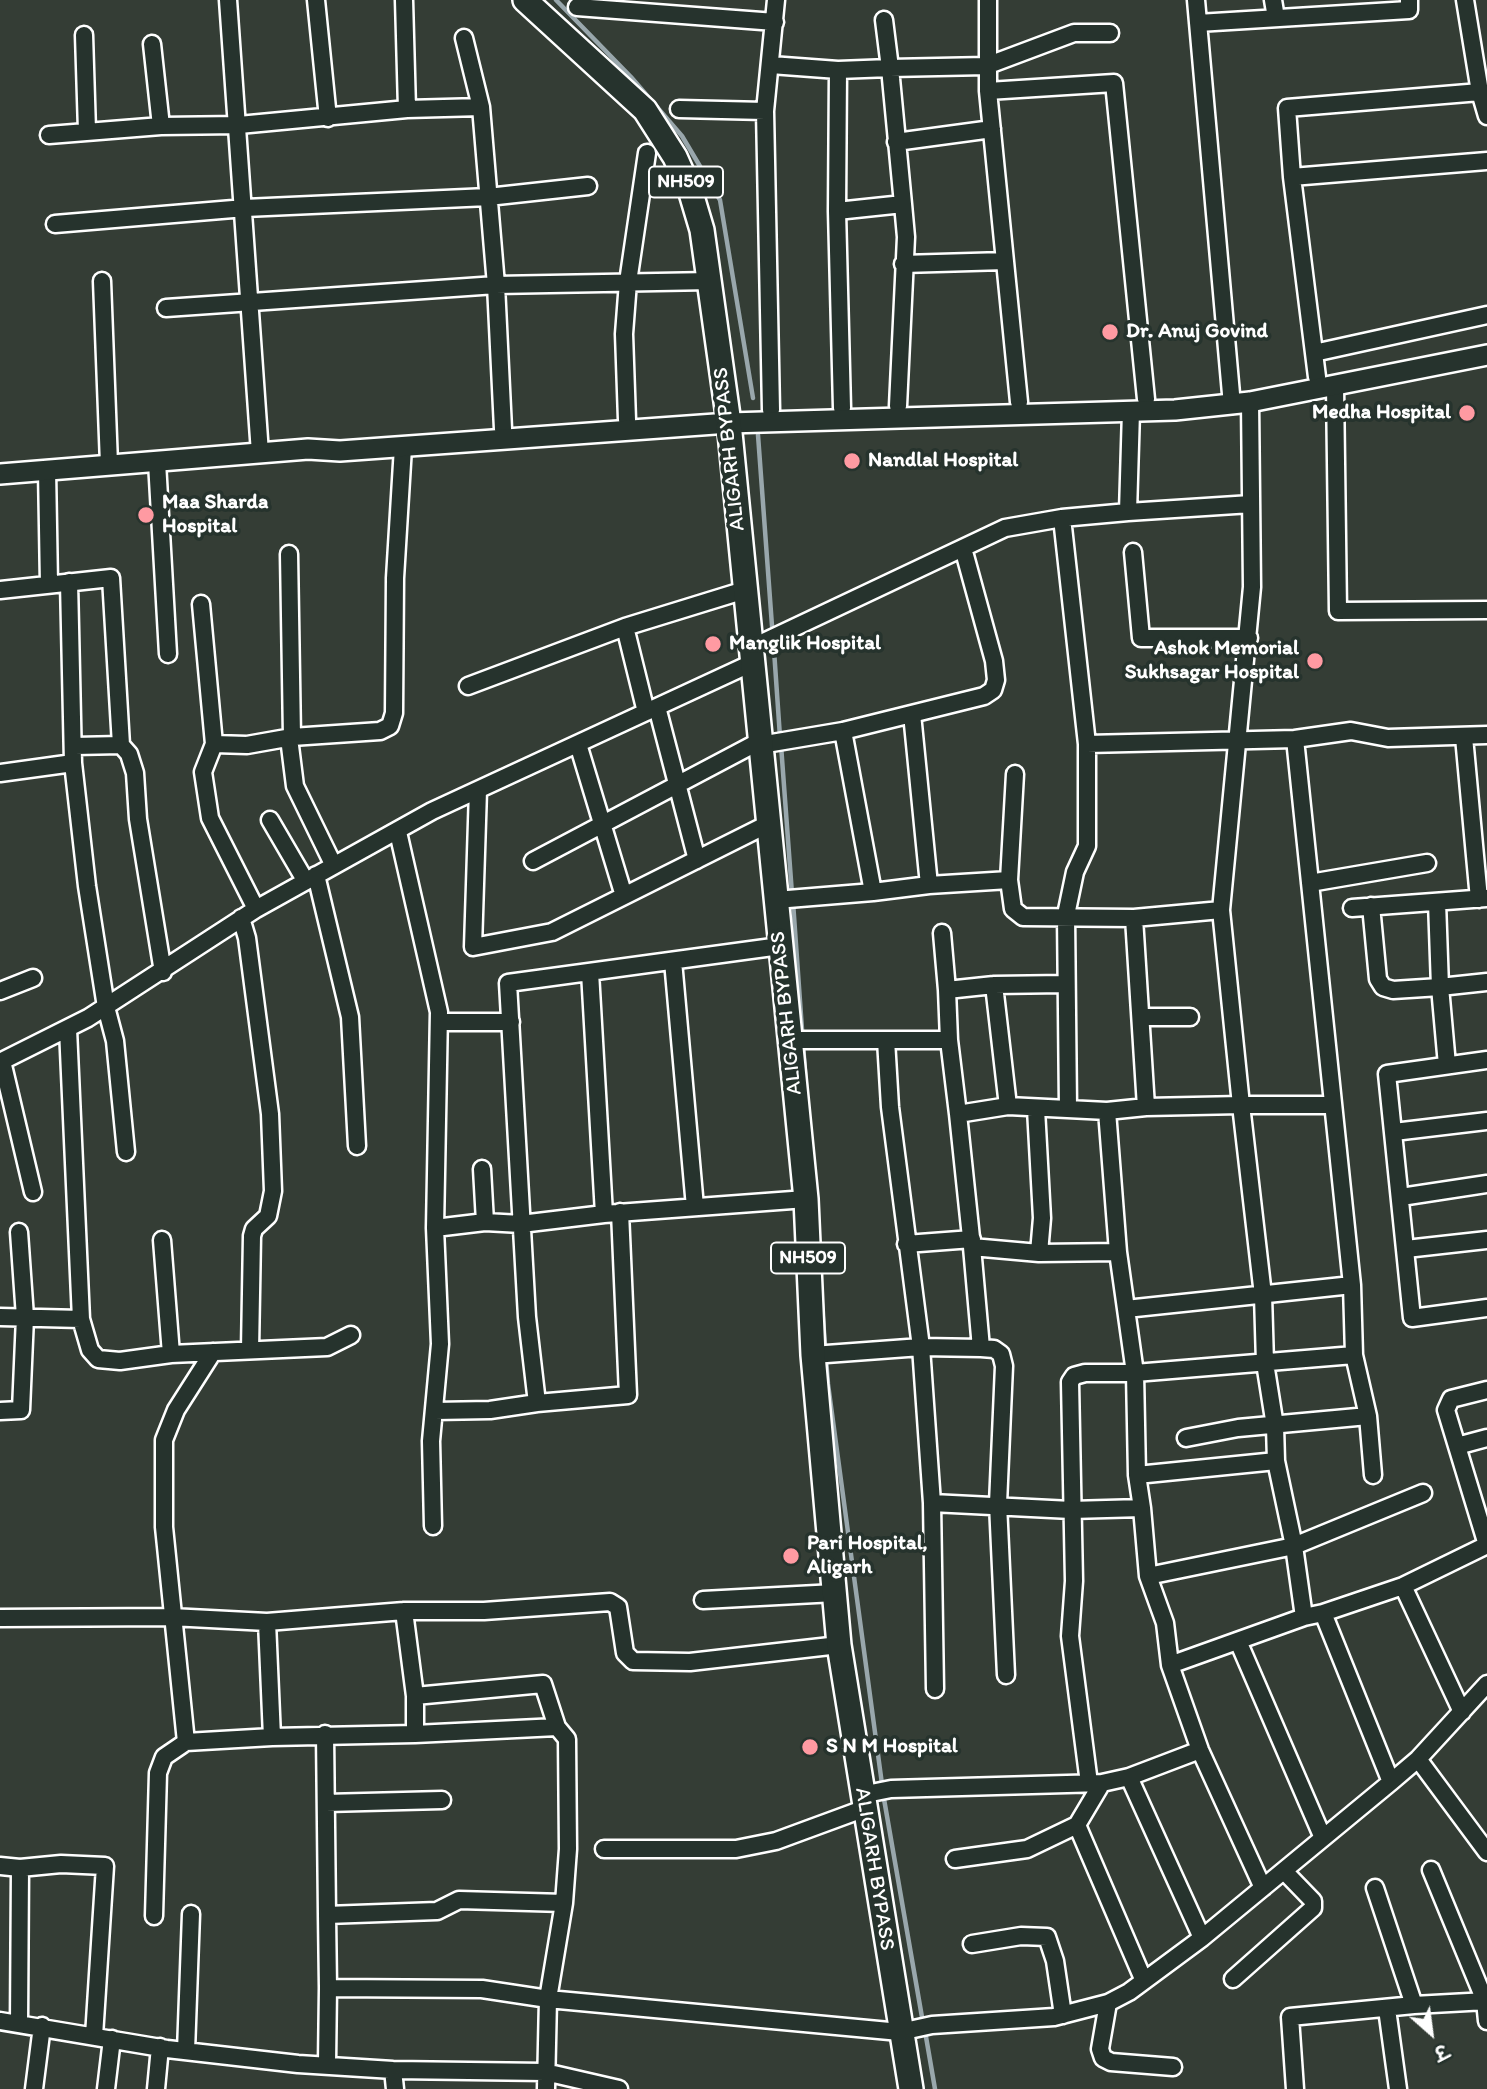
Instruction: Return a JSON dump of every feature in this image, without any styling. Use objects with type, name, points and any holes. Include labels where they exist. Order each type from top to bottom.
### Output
[{"type":"highway","name":"ALIGARH BYPASS","points":[[525,0],[645,110],[675,157],[691,193],[711,281],[752,656],[769,742],[768,824],[785,899],[780,946],[798,1041],[806,1199],[823,1355],[839,1645],[905,2030],[911,2089]]},
{"type":"main road","points":[[1237,400],[1317,377],[1487,342]]},
{"type":"main road","points":[[308,449],[340,441],[626,419],[728,418],[1237,400],[1335,387],[1487,355]]},
{"type":"main road","points":[[0,474],[308,449],[340,451],[403,447],[728,418],[771,410],[1019,401],[1047,407]]},
{"type":"street","points":[[228,0],[245,208],[260,453]]},
{"type":"street","points":[[316,0],[328,118]]},
{"type":"street","points":[[404,0],[407,108]]},
{"type":"street","points":[[771,410],[765,111],[776,0]]},
{"type":"street","points":[[989,0],[986,66],[1019,401]]},
{"type":"street","points":[[1196,0],[1237,400],[1251,504],[1249,638],[1221,910],[1263,1295],[1265,1363],[1276,1426],[1276,1461],[1294,1546],[1304,1616]]},
{"type":"street","points":[[1273,0],[1276,18]]},
{"type":"street","points":[[1198,23],[1276,18],[1342,7],[1409,10],[1409,0]]},
{"type":"street","points":[[1465,0],[1480,92],[1487,116]]},
{"type":"street","points":[[578,7],[698,8],[775,22]]},
{"type":"street","points":[[884,20],[906,237],[898,406]]},
{"type":"street","points":[[771,65],[838,70],[986,66],[1074,33],[1110,33]]},
{"type":"street","points":[[84,35],[88,131]]},
{"type":"street","points":[[464,38],[481,107],[496,285],[503,429]]},
{"type":"street","points":[[152,44],[162,126]]},
{"type":"street","points":[[838,70],[837,211],[842,408]]},
{"type":"street","points":[[988,91],[1114,83],[1138,405],[1128,512]]},
{"type":"street","points":[[1317,377],[1292,177],[1287,108],[1480,92]]},
{"type":"street","points":[[49,135],[162,126],[239,125],[407,108],[481,107]]},
{"type":"street","points":[[679,109],[765,111]]},
{"type":"street","points":[[896,142],[992,129]]},
{"type":"street","points":[[626,419],[624,334],[628,282],[648,153]]},
{"type":"street","points":[[1292,177],[1487,162]]},
{"type":"street","points":[[55,224],[245,208],[488,197],[588,186]]},
{"type":"street","points":[[837,211],[903,204]]},
{"type":"street","points":[[903,264],[1005,261]]},
{"type":"street","points":[[102,281],[109,464]]},
{"type":"street","points":[[166,308],[250,305],[496,285],[711,281]]},
{"type":"street","points":[[1314,354],[1487,315]]},
{"type":"street","points":[[1335,387],[1338,611],[1487,610]]},
{"type":"street","points":[[214,744],[247,745],[290,738],[380,731],[390,726],[394,713],[396,578],[403,447]]},
{"type":"street","points":[[157,462],[168,654]]},
{"type":"street","points":[[47,470],[49,584]]},
{"type":"street","points":[[33,1192],[1,1061],[68,1029],[106,1007],[248,914],[333,864],[398,832],[432,811],[651,710],[1006,528],[1062,518],[1251,504]]},
{"type":"street","points":[[1062,518],[1087,744],[1087,846],[1075,872],[1066,915],[1068,1108]]},
{"type":"street","points":[[533,862],[677,785],[769,742],[843,731],[984,696],[993,690],[996,680],[994,661],[964,548]]},
{"type":"street","points":[[1133,552],[1141,638],[1249,638]]},
{"type":"street","points":[[289,554],[290,738],[295,786],[333,864]]},
{"type":"street","points":[[0,590],[111,578],[121,745],[129,754],[135,773],[138,819],[163,972]]},
{"type":"street","points":[[69,582],[75,746],[73,763],[87,886],[106,1007],[115,1041],[126,1152]]},
{"type":"street","points":[[468,685],[625,627],[745,590]]},
{"type":"street","points":[[201,604],[214,744],[204,772],[210,818],[248,914],[247,938],[270,1114],[273,1191],[268,1216],[254,1228],[251,1236],[250,1350]]},
{"type":"street","points":[[625,627],[677,785],[697,860]]},
{"type":"street","points":[[912,714],[929,885]]},
{"type":"street","points":[[843,731],[873,892]]},
{"type":"street","points":[[1087,744],[1238,738],[1295,739],[1351,731],[1388,738],[1487,735]]},
{"type":"street","points":[[1352,908],[1483,899],[1464,737]]},
{"type":"street","points":[[1295,739],[1352,1286],[1354,1354],[1368,1416],[1373,1475]]},
{"type":"street","points":[[578,744],[624,896]]},
{"type":"street","points":[[75,746],[121,745]]},
{"type":"street","points":[[0,774],[73,763]]},
{"type":"street","points":[[1016,774],[1009,880],[1013,909],[1023,917],[1040,919],[1066,915],[1134,918],[1221,910]]},
{"type":"street","points":[[478,790],[473,947],[552,932],[768,824]]},
{"type":"street","points":[[270,820],[310,877],[350,1017],[357,1146]]},
{"type":"street","points":[[398,832],[439,1022],[435,1228],[440,1345],[431,1441],[433,1526]]},
{"type":"street","points":[[1310,883],[1427,863]]},
{"type":"street","points":[[785,899],[1009,880]]},
{"type":"street","points":[[1437,902],[1440,987],[1447,1065]]},
{"type":"street","points":[[1371,906],[1378,979],[1383,987],[1393,990],[1487,982]]},
{"type":"street","points":[[1134,918],[1146,1107]]},
{"type":"street","points":[[942,933],[949,1040],[981,1348]]},
{"type":"street","points":[[537,1403],[521,1224],[508,983],[780,946]]},
{"type":"street","points":[[673,961],[695,1207]]},
{"type":"street","points":[[435,1411],[490,1410],[628,1395],[590,972]]},
{"type":"street","points":[[0,991],[33,978]]},
{"type":"street","points":[[947,990],[994,985],[1065,984]]},
{"type":"street","points":[[994,985],[1008,1106]]},
{"type":"street","points":[[1141,1017],[1190,1017]]},
{"type":"street","points":[[439,1022],[511,1021]]},
{"type":"street","points":[[68,1029],[81,1319],[90,1350],[98,1359],[327,1348],[351,1335]]},
{"type":"street","points":[[886,1040],[890,1107],[921,1347],[932,1503],[935,1689]]},
{"type":"street","points":[[798,1041],[949,1040]]},
{"type":"street","points":[[1487,1060],[1387,1074],[1412,1318],[1487,1308]]},
{"type":"street","points":[[958,1114],[1008,1106],[1107,1111],[1146,1107],[1332,1105]]},
{"type":"street","points":[[1036,1109],[1042,1218],[1039,1253]]},
{"type":"street","points":[[1107,1111],[1118,1252],[1135,1373],[1138,1475],[1148,1576],[1166,1623],[1170,1665],[1200,1750],[1263,1888]]},
{"type":"street","points":[[1394,1132],[1487,1121]]},
{"type":"street","points":[[482,1168],[485,1222]]},
{"type":"street","points":[[1401,1197],[1487,1184]]},
{"type":"street","points":[[435,1228],[485,1222],[521,1224],[612,1213],[806,1199]]},
{"type":"street","points":[[0,1411],[21,1410],[25,1317],[19,1232]]},
{"type":"street","points":[[1406,1249],[1487,1240]]},
{"type":"street","points":[[162,1241],[171,1354]]},
{"type":"street","points":[[906,1244],[972,1243],[1039,1253],[1118,1252]]},
{"type":"street","points":[[1126,1309],[1352,1286]]},
{"type":"street","points":[[0,1317],[81,1319]]},
{"type":"street","points":[[823,1355],[921,1347],[994,1349],[1001,1354],[1004,1366],[998,1504],[1006,1675]]},
{"type":"street","points":[[186,1742],[171,1617],[164,1528],[164,1440],[176,1410],[213,1352]]},
{"type":"street","points":[[955,1859],[1027,1849],[1077,1825],[1095,1783],[1070,1636],[1074,1581],[1070,1382],[1074,1376],[1085,1373],[1135,1373],[1354,1354]]},
{"type":"street","points":[[1170,1665],[1304,1616],[1403,1586],[1487,1545],[1446,1410],[1451,1399],[1487,1390]]},
{"type":"street","points":[[1186,1437],[1238,1428],[1368,1416]]},
{"type":"street","points":[[1457,1446],[1487,1438]]},
{"type":"street","points":[[1138,1475],[1276,1461]]},
{"type":"street","points":[[1148,1576],[1294,1546],[1423,1493]]},
{"type":"street","points":[[932,1503],[998,1504],[1071,1510],[1142,1508]]},
{"type":"street","points":[[1403,1586],[1462,1712]]},
{"type":"street","points":[[703,1600],[835,1594]]},
{"type":"street","points":[[0,1618],[171,1617],[267,1622],[404,1611],[484,1611],[610,1602],[618,1607],[625,1653],[640,1662],[690,1662],[839,1645]]},
{"type":"street","points":[[404,1611],[415,1696],[415,1734]]},
{"type":"street","points":[[1323,1612],[1391,1782]]},
{"type":"street","points":[[267,1622],[272,1737]]},
{"type":"street","points":[[1238,1641],[1323,1838]]},
{"type":"street","points":[[415,1696],[543,1684],[557,1727],[567,1739],[568,1849],[564,1903],[548,1999],[546,2089]]},
{"type":"street","points":[[328,1988],[482,1989],[548,1999],[905,2030],[932,2025],[1063,2015],[1108,2003],[1144,1981],[1202,1938],[1418,1759],[1487,1684]]},
{"type":"street","points":[[155,1916],[158,1773],[164,1757],[186,1742],[325,1734],[415,1734],[557,1727]]},
{"type":"street","points":[[325,1734],[327,2063]]},
{"type":"street","points":[[604,1849],[736,1849],[776,1841],[891,1789],[1095,1783],[1129,1777],[1200,1750]]},
{"type":"street","points":[[1418,1759],[1487,1852]]},
{"type":"street","points":[[1129,1777],[1202,1938]]},
{"type":"street","points":[[326,1803],[442,1800]]},
{"type":"street","points":[[1077,1825],[1144,1981]]},
{"type":"street","points":[[0,1866],[105,1866],[94,2036]]},
{"type":"street","points":[[19,2024],[20,1868]]},
{"type":"street","points":[[1431,1870],[1486,2001],[1487,2021]]},
{"type":"street","points":[[1233,1979],[1313,1908],[1313,1901],[1284,1871]]},
{"type":"street","points":[[1375,1888],[1414,2005]]},
{"type":"street","points":[[327,1915],[437,1911],[459,1900],[564,1903]]},
{"type":"street","points":[[186,2051],[191,1914]]},
{"type":"street","points":[[972,1944],[1021,1936],[1047,1937],[1055,1961],[1063,2015]]},
{"type":"street","points":[[1295,2089],[1290,2017],[1486,2001]]},
{"type":"street","points":[[1108,2003],[1100,2049],[1103,2058],[1111,2062],[1173,2067]]},
{"type":"street","points":[[1387,2009],[1398,2089]]},
{"type":"street","points":[[0,2021],[186,2051],[298,2064],[327,2063],[393,2070],[545,2072],[619,2089]]},
{"type":"street","points":[[34,2089],[42,2026]]},
{"type":"street","points":[[106,2089],[112,2039]]},
{"type":"street","points":[[156,2089],[160,2047]]},
{"type":"street","points":[[393,2070],[395,2089]]},
{"type":"waterway","points":[[556,0],[631,77],[682,136],[720,200],[753,398]]},
{"type":"waterway","points":[[758,435],[772,626]]},
{"type":"waterway","points":[[774,650],[780,737]]},
{"type":"waterway","points":[[781,745],[792,894]]},
{"type":"waterway","points":[[793,902],[806,1086]]},
{"type":"waterway","points":[[821,1293],[828,1384],[884,1799],[923,2023]]},
{"type":"waterway","points":[[925,2031],[935,2089]]},
{"type":"place","name":"Dr. Anuj Govind","points":[[1110,332]]},
{"type":"place","name":"Medha Hospital","points":[[1467,413]]},
{"type":"place","name":"Nandlal Hospital","points":[[852,461]]},
{"type":"place","name":"Maa Sharda Hospital","points":[[146,515]]},
{"type":"place","name":"Manglik Hospital","points":[[713,644]]},
{"type":"place","name":"Ashok Memorial Sukhsagar Hospital","points":[[1315,661]]},
{"type":"place","name":"Pari Hospital, Aligarh","points":[[791,1556]]},
{"type":"place","name":"S N M Hospital","points":[[810,1747]]}]
